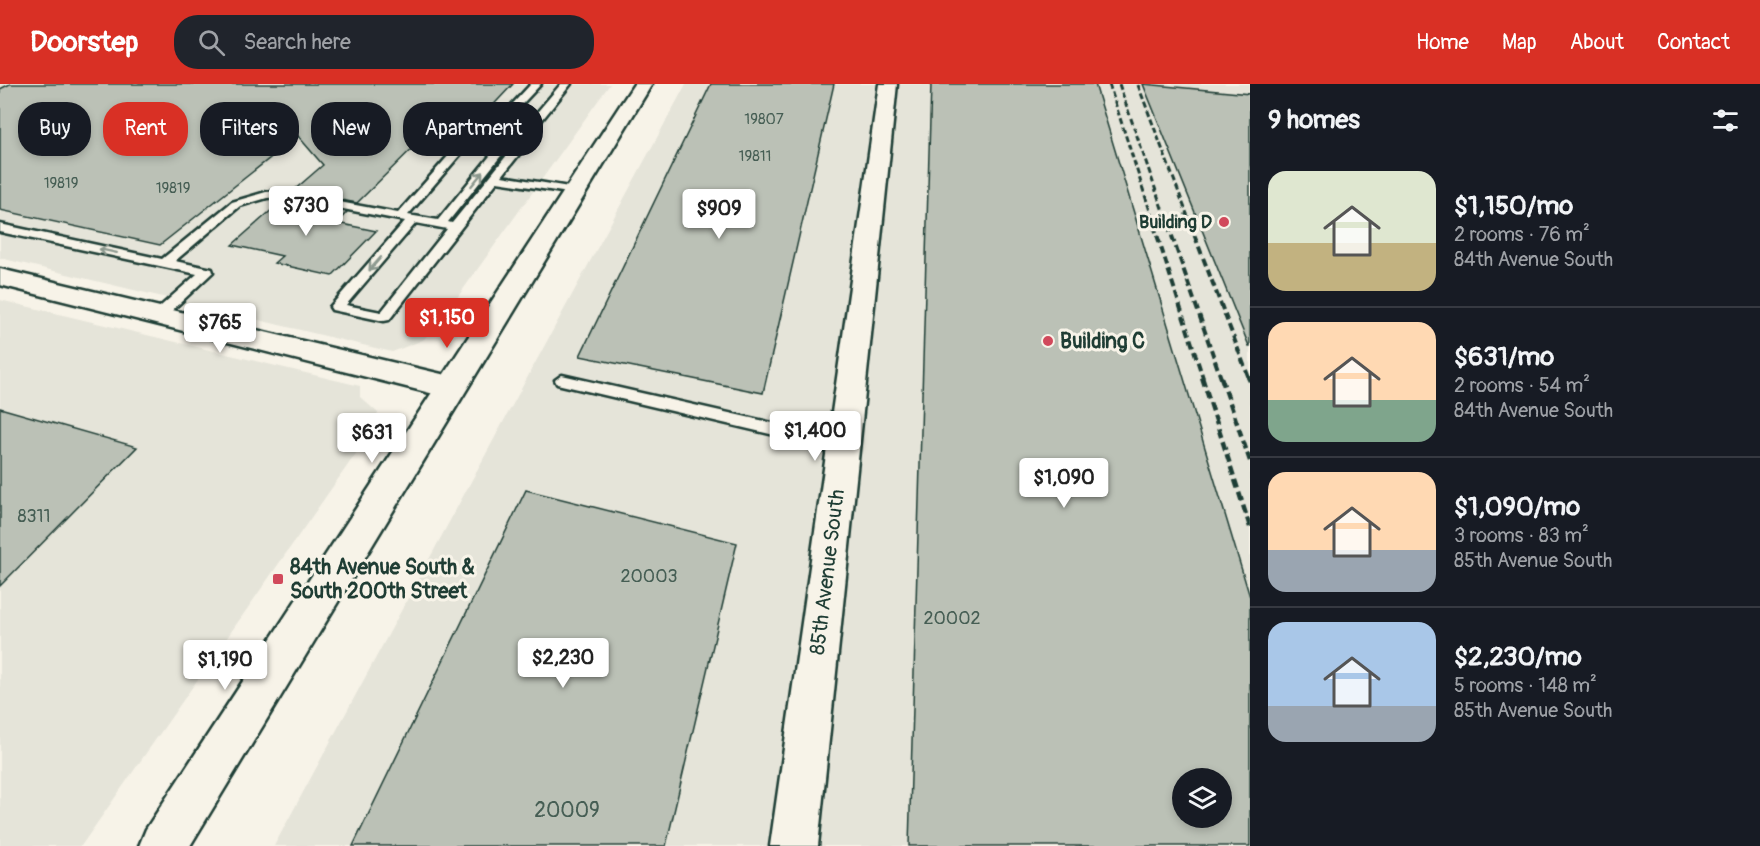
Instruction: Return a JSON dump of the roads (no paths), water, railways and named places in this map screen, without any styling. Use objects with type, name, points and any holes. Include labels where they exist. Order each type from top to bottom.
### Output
[{"type":"street","points":[[163,846],[450,387],[643,84]]},
{"type":"street","name":"85th Avenue South","points":[[794,846],[888,84]]},
{"type":"street","points":[[0,277],[450,387]]},
{"type":"lane","points":[[519,102],[536,84]]},
{"type":"lane","points":[[543,112],[566,84]]},
{"type":"lane","points":[[458,156],[337,307],[384,317],[512,156]]},
{"type":"lane","points":[[440,225],[495,156]]},
{"type":"lane","points":[[495,178],[575,191]]},
{"type":"lane","points":[[165,263],[236,204],[266,195],[281,194],[455,227]]},
{"type":"lane","points":[[0,228],[207,272],[158,316]]},
{"type":"lane","points":[[562,380],[843,445]]},
{"type":"railway","points":[[1109,84],[1151,214]]},
{"type":"railway","points":[[1119,84],[1164,214]]},
{"type":"railway","points":[[1138,85],[1187,214]]},
{"type":"railway","points":[[1150,213],[1203,378]]},
{"type":"railway","points":[[1164,213],[1221,378]]},
{"type":"railway","points":[[1186,213],[1249,378]]},
{"type":"railway","points":[[1202,377],[1250,527]]},
{"type":"railway","points":[[1221,377],[1250,461]]},
{"type":"railway","points":[[1248,377],[1250,381]]},
{"type":"place","name":"Building D","points":[[1224,222]]},
{"type":"place","name":"Building C","points":[[1048,341]]},
{"type":"place","name":"84th Avenue South & South 200th Street","points":[[278,579]]}]
